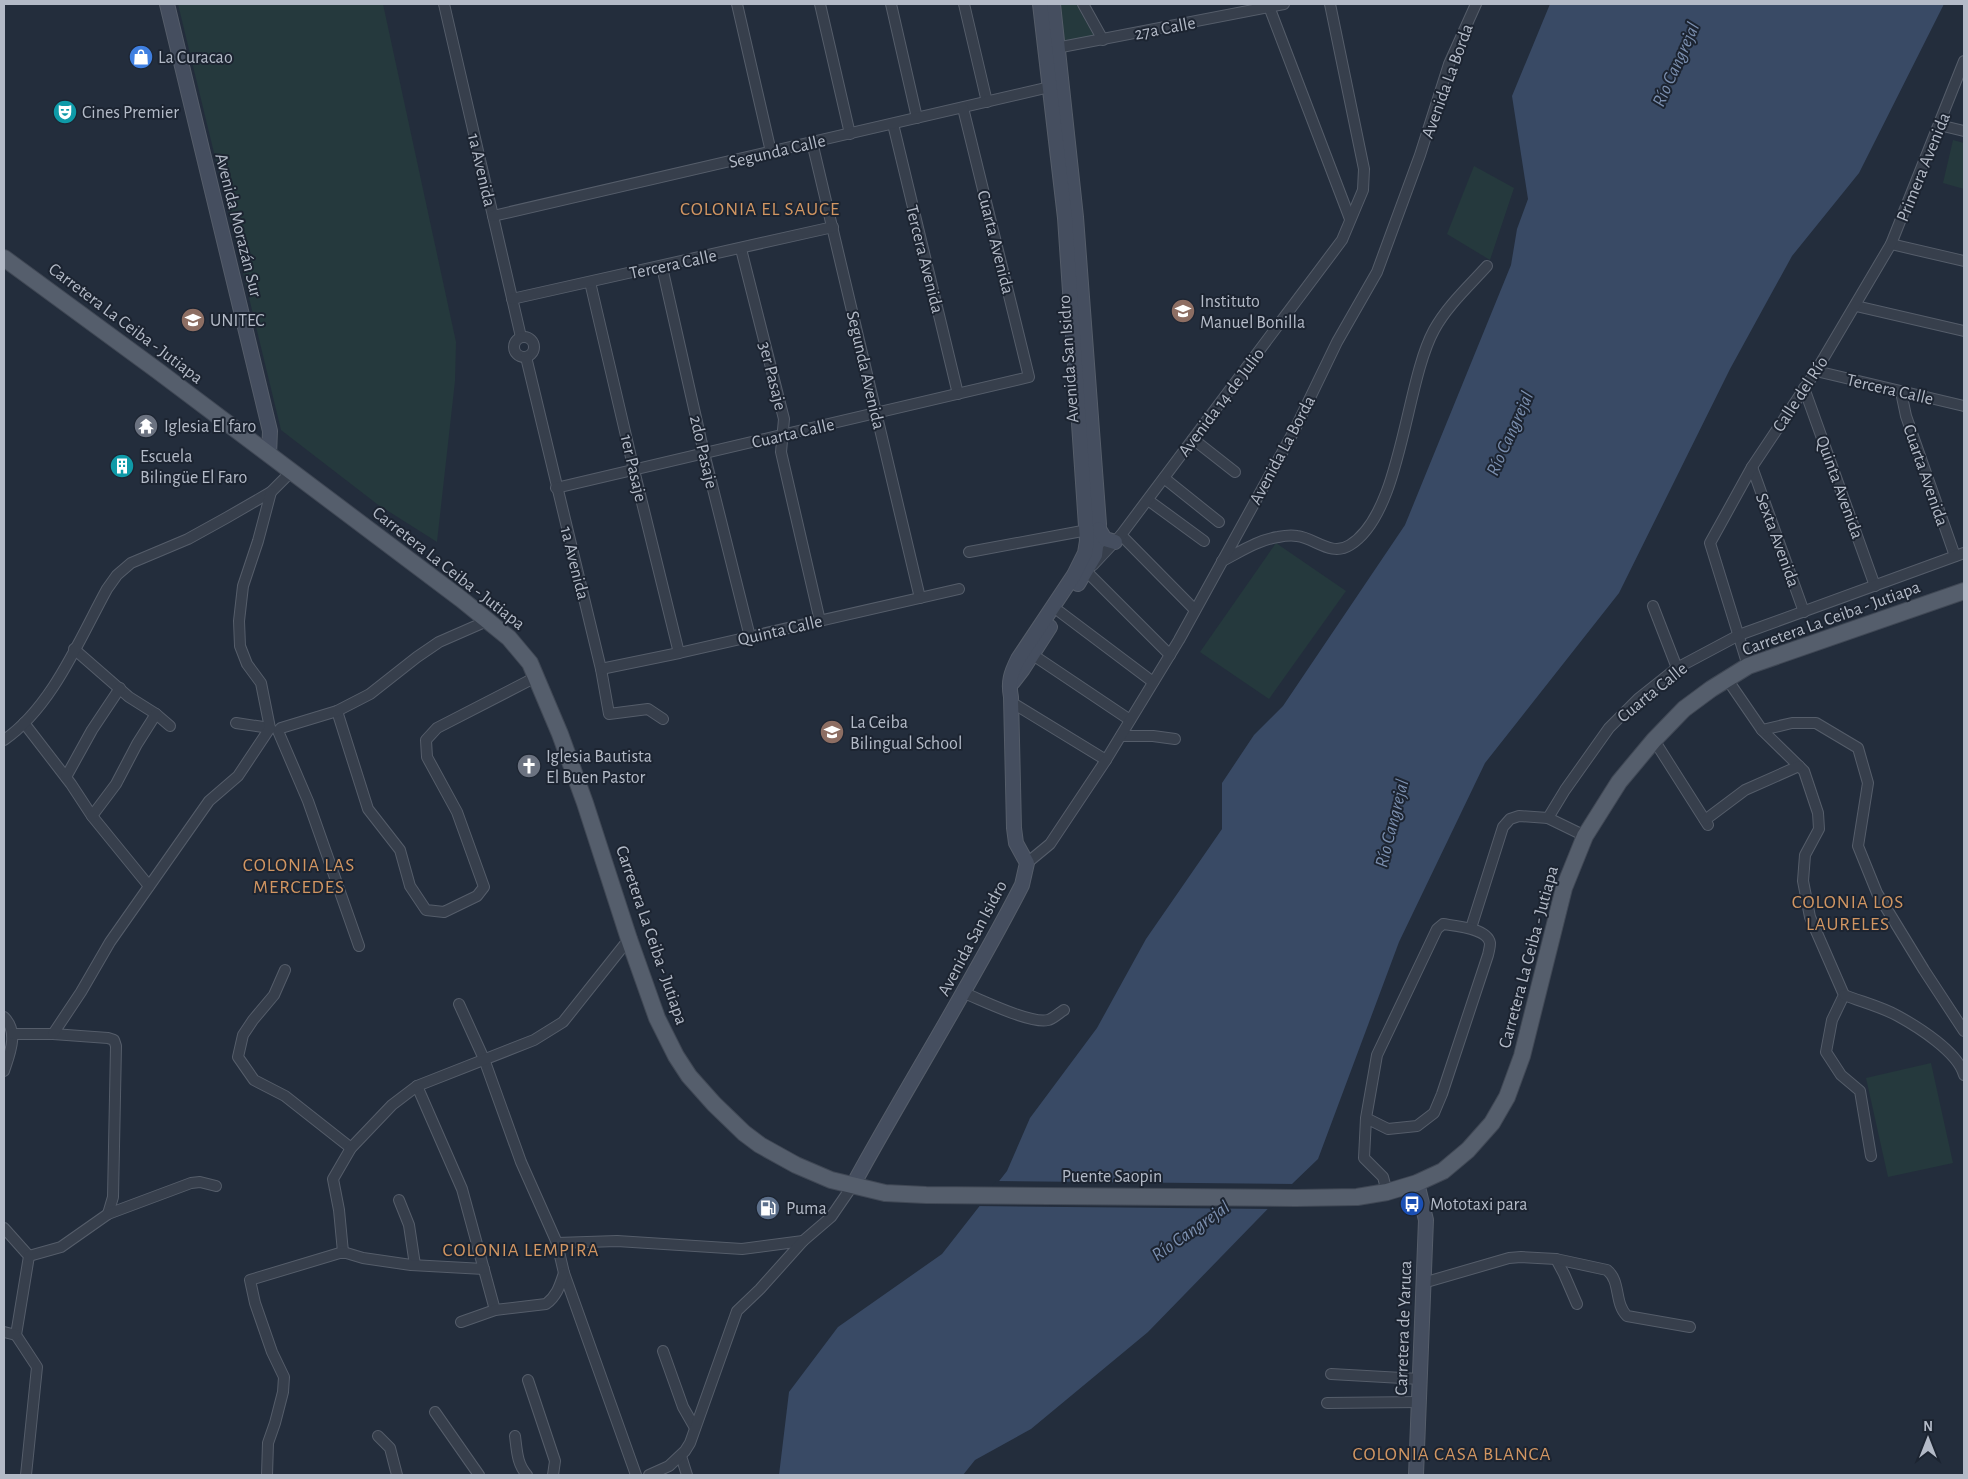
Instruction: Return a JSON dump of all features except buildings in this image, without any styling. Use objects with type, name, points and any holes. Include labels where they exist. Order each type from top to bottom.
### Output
[{"type":"main road","name":"Carretera La Ceiba - Jutiapa","points":[[4,258],[152,366],[488,620],[509,638],[530,663],[560,734],[586,803],[629,939],[657,1018],[689,1076],[744,1133],[776,1155],[814,1174],[852,1185],[885,1193],[926,1195]]},
{"type":"main road","name":"Carretera La Ceiba - Jutiapa","points":[[1296,1198],[1357,1196],[1388,1192],[1417,1183],[1443,1171],[1468,1150],[1492,1123],[1507,1097],[1522,1056],[1564,888],[1585,836],[1619,782],[1654,740],[1684,709],[1711,689],[1748,666],[1964,591]]},
{"type":"main road","name":"Puente Saopin","points":[[926,1195],[1296,1198]]},
{"type":"street","name":"Avenida Morazán Sur","points":[[167,4],[270,431],[269,456]]},
{"type":"street","name":"1a Avenida","points":[[444,4],[521,337]]},
{"type":"street","points":[[737,4],[771,152]]},
{"type":"street","points":[[820,4],[850,134]]},
{"type":"street","points":[[891,4],[917,118]]},
{"type":"street","points":[[964,4],[987,102]]},
{"type":"street","name":"Avenida San Isidro","points":[[1009,686],[1033,655],[1041,633],[1083,568],[1096,555],[1076,217],[1051,49],[1040,4]]},
{"type":"street","name":"Avenida San Isidro","points":[[1051,49],[1053,4]]},
{"type":"street","points":[[1083,4],[1103,40]]},
{"type":"street","name":"27a Calle","points":[[1051,49],[1269,5],[1284,4]]},
{"type":"street","name":"Avenida 14 de Julio","points":[[1083,568],[1118,538],[1342,240],[1363,190],[1364,169],[1330,4]]},
{"type":"street","name":"Avenida La Borda","points":[[1027,863],[1050,844],[1121,736],[1196,610],[1294,431],[1337,342],[1377,272],[1420,155],[1449,64],[1476,4]]},
{"type":"street","points":[[1269,5],[1350,219]]},
{"type":"street","name":"Primera Avenida","points":[[1891,244],[1962,72],[1964,61]]},
{"type":"street","name":"Segunda Calle","points":[[493,216],[1055,86]]},
{"type":"street","name":"Cuarta Avenida","points":[[963,108],[1029,377]]},
{"type":"street","name":"Tercera Avenida","points":[[893,124],[958,394]]},
{"type":"street","points":[[1940,125],[1964,131]]},
{"type":"street","name":"Segunda Avenida","points":[[812,142],[920,598]]},
{"type":"street","name":"Tercera Calle","points":[[512,299],[833,227]]},
{"type":"street","points":[[1891,244],[1964,261]]},
{"type":"street","name":"Calle del Río","points":[[1739,635],[1710,543],[1752,468],[1816,371],[1891,244]]},
{"type":"street","name":"3er Pasaje","points":[[741,249],[784,419],[781,452],[820,621]]},
{"type":"street","name":"2do Pasaje","points":[[662,266],[704,453],[750,637]]},
{"type":"street","points":[[1222,562],[1254,544],[1277,537],[1297,536],[1337,550],[1350,545],[1369,528],[1385,497],[1422,358],[1434,330],[1449,307],[1487,266]]},
{"type":"street","name":"1er Pasaje","points":[[590,282],[679,653]]},
{"type":"street","points":[[1856,306],[1964,331]]},
{"type":"street","name":"1a Avenida","points":[[521,337],[528,337],[535,344],[534,351],[526,357],[519,356],[515,351],[514,344],[521,337]]},
{"type":"street","name":"1a Avenida","points":[[526,357],[609,714],[648,709],[663,718]]},
{"type":"street","name":"Tercera Calle","points":[[1816,371],[1964,406]]},
{"type":"street","name":"Cuarta Calle","points":[[556,488],[1029,377]]},
{"type":"street","name":"Quinta Avenida","points":[[1804,388],[1875,586]]},
{"type":"street","name":"Cuarta Avenida","points":[[1901,392],[1906,416],[1960,554]]},
{"type":"street","points":[[1193,439],[1235,472]]},
{"type":"street","name":"Sexta Avenida","points":[[1752,468],[1804,612]]},
{"type":"street","points":[[4,740],[24,723],[52,688],[107,589],[117,575],[131,563],[188,539],[271,492],[291,472]]},
{"type":"street","points":[[1164,478],[1219,522]]},
{"type":"street","points":[[53,1034],[81,992],[110,942],[209,801],[238,776],[270,728],[261,683],[247,664],[240,646],[239,621],[243,586],[258,541],[271,492]]},
{"type":"street","points":[[1148,500],[1204,541]]},
{"type":"street","points":[[968,552],[1093,529],[1105,539],[1118,538],[1196,610]]},
{"type":"street","name":"Cuarta Calle","points":[[1548,818],[1565,790],[1609,728],[1638,699],[1676,668],[1739,635],[1960,554]]},
{"type":"street","points":[[1083,568],[1170,655]]},
{"type":"street","name":"Avenida San Isidro","points":[[852,1185],[884,1127],[941,1034],[1022,885],[1027,863],[1016,843],[1014,828],[1009,686],[1011,673],[1018,659],[1060,612],[1083,568]]},
{"type":"street","name":"Quinta Calle","points":[[600,669],[679,653],[959,589]]},
{"type":"street","points":[[1653,606],[1676,668]]},
{"type":"street","points":[[1060,612],[1154,682]]},
{"type":"street","points":[[359,946],[308,801],[278,733],[281,728],[337,711],[370,694],[439,642],[488,620]]},
{"type":"street","points":[[1739,635],[1748,666]]},
{"type":"street","points":[[74,649],[129,697],[156,714],[170,726]]},
{"type":"street","points":[[1033,655],[1130,720]]},
{"type":"street","points":[[337,711],[368,810],[400,850],[410,886],[426,910],[444,912],[477,896],[484,887],[457,812],[428,757],[426,740],[437,728],[536,677]]},
{"type":"street","points":[[1728,679],[1762,730],[1804,771],[1818,813],[1819,829],[1805,855],[1803,881],[1810,916],[1844,995],[1898,1016],[1957,1060],[1964,1074]]},
{"type":"street","points":[[66,777],[92,730],[120,688]]},
{"type":"street","points":[[1011,702],[1106,760]]},
{"type":"street","points":[[92,816],[116,784],[137,744],[156,714]]},
{"type":"street","points":[[24,723],[66,777],[92,816],[149,886]]},
{"type":"street","points":[[236,723],[270,728]]},
{"type":"street","points":[[1762,730],[1792,724],[1816,723],[1858,748],[1868,783],[1858,846],[1877,893],[1964,1031]]},
{"type":"street","points":[[1121,736],[1153,736],[1175,739]]},
{"type":"street","points":[[1654,740],[1706,823],[1746,790],[1799,766]]},
{"type":"street","points":[[1472,928],[1503,827],[1510,819],[1519,816],[1548,818],[1585,836]]},
{"type":"street","points":[[1366,1118],[1388,1129],[1417,1126],[1434,1113],[1488,955],[1490,944],[1487,937],[1472,928],[1443,924],[1437,929],[1377,1055],[1366,1118],[1364,1158],[1383,1177],[1388,1192]]},
{"type":"street","points":[[343,1252],[339,1210],[333,1179],[351,1148],[392,1105],[417,1086],[534,1040],[563,1022],[629,939]]},
{"type":"street","points":[[284,970],[274,996],[253,1020],[243,1035],[238,1057],[254,1080],[285,1096],[351,1148]]},
{"type":"street","points":[[964,992],[1006,1011],[1039,1021],[1050,1020],[1064,1010]]},
{"type":"street","points":[[1844,995],[1832,1020],[1826,1052],[1841,1075],[1860,1091],[1870,1156]]},
{"type":"street","points":[[459,1004],[484,1059],[521,1162],[557,1243],[564,1273],[636,1475]]},
{"type":"street","points":[[4,1017],[9,1022],[13,1034],[4,1071]]},
{"type":"street","points":[[13,1034],[53,1034],[114,1040],[116,1046],[113,1197],[108,1214]]},
{"type":"street","points":[[417,1086],[462,1189],[495,1310]]},
{"type":"street","points":[[28,1256],[61,1247],[108,1214],[191,1183],[200,1182],[216,1186]]},
{"type":"street","name":"Carretera de Yaruca","points":[[1416,1475],[1426,1220],[1417,1183]]},
{"type":"street","points":[[649,1475],[669,1466],[681,1456],[690,1443],[737,1311],[760,1289],[803,1241],[831,1217],[852,1185]]},
{"type":"street","points":[[399,1200],[409,1224],[415,1265]]},
{"type":"street","points":[[4,1228],[28,1256],[16,1335],[37,1368],[26,1475]]},
{"type":"street","points":[[557,1243],[616,1241],[742,1249],[803,1241]]},
{"type":"street","points":[[267,1475],[268,1443],[283,1392],[284,1376],[272,1352],[255,1303],[250,1280],[343,1252],[363,1258],[415,1265],[484,1269]]},
{"type":"street","points":[[1423,1282],[1510,1258],[1556,1259],[1607,1270],[1614,1281],[1621,1308],[1627,1316],[1690,1327]]},
{"type":"street","points":[[1556,1259],[1577,1304]]},
{"type":"street","points":[[461,1322],[495,1310],[546,1304],[553,1299],[558,1291],[564,1273]]},
{"type":"street","points":[[4,1332],[16,1335]]},
{"type":"street","points":[[663,1351],[683,1407],[694,1428]]},
{"type":"street","points":[[1331,1374],[1420,1379]]},
{"type":"street","points":[[528,1380],[555,1461],[553,1475]]},
{"type":"street","points":[[1327,1403],[1419,1402]]},
{"type":"street","points":[[435,1412],[479,1475]]},
{"type":"street","points":[[378,1436],[390,1448],[397,1475]]},
{"type":"street","points":[[515,1436],[518,1462],[521,1469],[528,1475]]},
{"type":"street","points":[[681,1456],[687,1475]]},
{"type":"green space","points":[[178,4],[383,4],[456,342],[455,381],[437,542],[377,504],[281,430]]},
{"type":"green space","points":[[1057,4],[1076,4],[1094,36],[1062,42]]},
{"type":"green space","points":[[1953,140],[1964,143],[1964,189],[1943,183]]},
{"type":"green space","points":[[1474,166],[1514,188],[1490,260],[1447,234]]},
{"type":"green space","points":[[1276,543],[1346,591],[1269,699],[1200,652]]},
{"type":"green space","points":[[1931,1063],[1953,1163],[1888,1177],[1866,1078]]},
{"type":"water","name":"Río Cangrejal","points":[[1550,4],[1944,4],[1859,173],[1792,256],[1730,369],[1619,593],[1485,763],[1399,942],[1318,1159],[1148,1332],[1031,1429],[975,1460],[963,1475],[779,1475],[789,1392],[838,1327],[942,1254],[1007,1171],[1030,1118],[1097,1028],[1146,939],[1222,829],[1222,783],[1254,735],[1283,706],[1405,525],[1511,265],[1517,229],[1528,199],[1512,96]]},
{"type":"pier","points":[[996,1181],[1295,1184],[1271,1209],[976,1206]]},
{"type":"place","name":"La Curacao","points":[[141,57]]},
{"type":"place","name":"Cines Premier","points":[[65,112]]},
{"type":"place","name":"Instituto Manuel Bonilla","points":[[1183,311]]},
{"type":"place","name":"UNITEC","points":[[193,320]]},
{"type":"place","name":"Iglesia El faro","points":[[146,426]]},
{"type":"place","name":"Escuela Bilingüe El Faro","points":[[122,466]]},
{"type":"place","name":"La Ceiba Bilingual School","points":[[832,732]]},
{"type":"place","name":"Iglesia Bautista El Buen Pastor","points":[[529,766]]},
{"type":"place","name":"Mototaxi para","points":[[1412,1204]]},
{"type":"place","name":"Puma","points":[[768,1208]]},
{"type":"district","name":"COLONIA EL SAUCE","points":[[760,208]]},
{"type":"district","name":"COLONIA LAS MERCEDES","points":[[299,875]]},
{"type":"district","name":"COLONIA LOS LAURELES","points":[[1848,912]]},
{"type":"district","name":"COLONIA LEMPIRA","points":[[521,1249]]},
{"type":"district","name":"COLONIA CASA BLANCA","points":[[1452,1453]]}]
